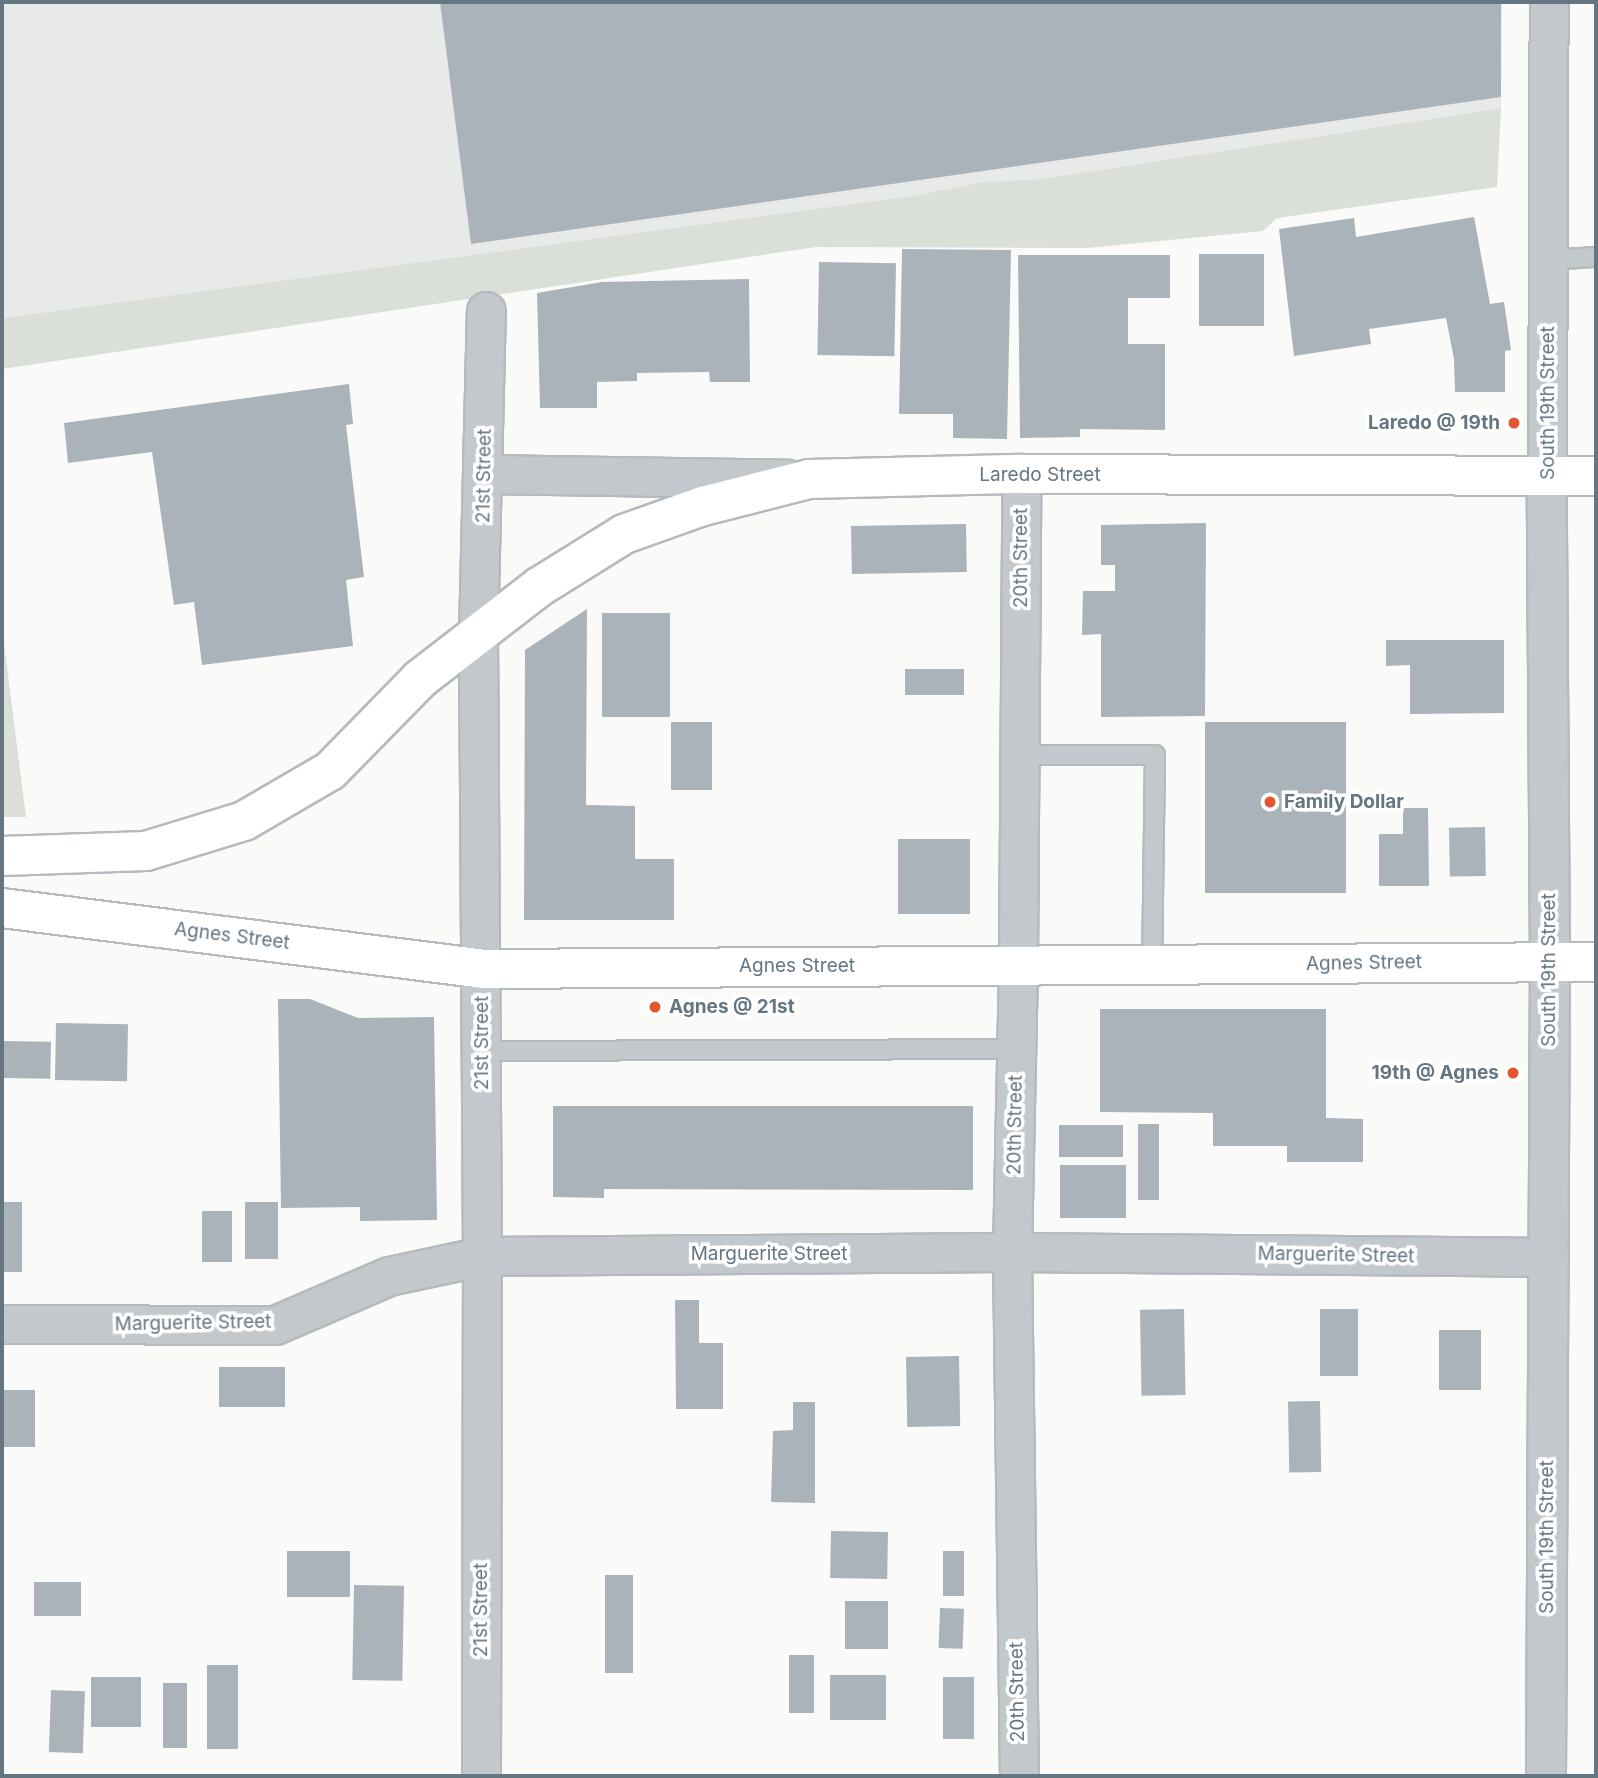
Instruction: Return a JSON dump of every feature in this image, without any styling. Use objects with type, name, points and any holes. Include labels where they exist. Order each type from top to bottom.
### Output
[{"type":"main road","name":"Laredo Street","points":[[808,479],[1021,474],[1596,476]]},
{"type":"main road","points":[[2,856],[146,851],[244,821],[330,771],[420,679],[539,587],[624,534],[703,506],[808,479]]},
{"type":"main road","name":"Agnes Street","points":[[2,908],[482,969],[1596,961]]},
{"type":"street","name":"South 19th Street","points":[[1546,1776],[1550,961],[1547,477],[1549,2]]},
{"type":"street","name":"21st Street","points":[[481,1776],[482,969],[478,634],[485,474],[486,311]]},
{"type":"street","name":"Laredo Street","points":[[485,474],[808,479]]},
{"type":"street","name":"20th Street","points":[[1018,1776],[1012,1252],[1018,965],[1021,474]]},
{"type":"street","name":"Marguerite Street","points":[[2,1324],[275,1325],[389,1276],[482,1256],[1012,1252],[1549,1257]]},
{"type":"lane","points":[[1549,260],[1596,257]]},
{"type":"lane","points":[[1020,755],[1155,755],[1152,965]]},
{"type":"lane","points":[[482,1051],[1016,1049]]},
{"type":"shaded area","points":[[2,2],[1502,2],[1501,108],[1041,179],[983,182],[912,196],[2,318]]},
{"type":"shaded area","points":[[1501,108],[1497,187],[1277,218],[1263,231],[1087,248],[816,247],[2,369],[2,318],[912,196],[983,182],[1041,179]]},
{"type":"shaded area","points":[[2,627],[26,817],[2,817]]},
{"type":"building","points":[[440,2],[1501,2],[1501,97],[471,244]]},
{"type":"building","points":[[1474,217],[1490,304],[1504,302],[1511,350],[1505,351],[1505,392],[1455,392],[1454,359],[1446,318],[1369,329],[1371,344],[1294,356],[1279,229],[1354,218],[1356,237]]},
{"type":"building","points":[[902,249],[1011,250],[1007,439],[953,438],[953,414],[899,414]]},
{"type":"building","points":[[1199,254],[1264,254],[1264,326],[1199,326]]},
{"type":"building","points":[[1018,255],[1170,255],[1170,298],[1128,298],[1128,344],[1165,344],[1165,430],[1080,429],[1080,437],[1020,438]]},
{"type":"building","points":[[819,262],[896,263],[894,356],[817,355]]},
{"type":"building","points":[[749,279],[750,382],[710,382],[709,372],[637,373],[637,381],[597,382],[597,408],[540,408],[537,293],[602,282]]},
{"type":"building","points":[[349,384],[353,424],[346,425],[364,577],[346,580],[353,646],[202,665],[194,602],[174,605],[152,452],[68,463],[64,423]]},
{"type":"building","points":[[1206,523],[1205,716],[1101,717],[1101,634],[1082,635],[1083,591],[1115,591],[1115,565],[1101,565],[1101,525]]},
{"type":"building","points":[[966,524],[967,572],[852,574],[851,526]]},
{"type":"building","points":[[587,609],[586,805],[635,806],[635,859],[674,859],[674,920],[524,920],[525,650]]},
{"type":"building","points":[[602,613],[670,613],[670,717],[602,717]]},
{"type":"building","points":[[1386,640],[1504,640],[1504,713],[1410,714],[1410,665],[1386,666]]},
{"type":"building","points":[[905,669],[964,669],[964,695],[905,695]]},
{"type":"building","points":[[671,722],[712,722],[712,790],[671,790]]},
{"type":"building","points":[[1205,722],[1346,722],[1346,893],[1205,893]]},
{"type":"building","points":[[1403,808],[1428,808],[1429,886],[1379,886],[1379,834],[1403,834]]},
{"type":"building","points":[[1485,827],[1486,876],[1450,877],[1449,828]]},
{"type":"building","points":[[898,839],[970,839],[970,914],[898,914]]},
{"type":"building","points":[[278,999],[310,999],[358,1018],[434,1017],[437,1220],[360,1221],[360,1207],[281,1208]]},
{"type":"building","points":[[1100,1009],[1326,1009],[1326,1118],[1363,1119],[1363,1162],[1287,1162],[1287,1146],[1213,1146],[1213,1113],[1100,1112]]},
{"type":"building","points":[[56,1023],[128,1024],[127,1081],[55,1080]]},
{"type":"building","points":[[2,1041],[51,1042],[50,1079],[2,1078]]},
{"type":"building","points":[[553,1106],[973,1106],[973,1190],[604,1189],[604,1198],[553,1197]]},
{"type":"building","points":[[1138,1124],[1159,1124],[1159,1200],[1138,1200]]},
{"type":"building","points":[[1059,1125],[1123,1125],[1123,1157],[1059,1157]]},
{"type":"building","points":[[1060,1165],[1126,1165],[1126,1218],[1060,1218]]},
{"type":"building","points":[[2,1202],[22,1202],[22,1272],[2,1272]]},
{"type":"building","points":[[245,1202],[278,1202],[278,1259],[245,1259]]},
{"type":"building","points":[[202,1211],[232,1211],[232,1262],[202,1262]]},
{"type":"building","points":[[675,1300],[699,1300],[699,1343],[723,1343],[723,1409],[676,1409]]},
{"type":"building","points":[[1184,1309],[1186,1395],[1142,1396],[1140,1310]]},
{"type":"building","points":[[1320,1309],[1358,1309],[1358,1376],[1320,1376]]},
{"type":"building","points":[[1439,1330],[1481,1330],[1481,1390],[1439,1390]]},
{"type":"building","points":[[959,1356],[960,1426],[907,1427],[906,1357]]},
{"type":"building","points":[[219,1367],[285,1367],[285,1407],[219,1407]]},
{"type":"building","points":[[2,1390],[35,1390],[35,1447],[2,1447]]},
{"type":"building","points":[[1320,1401],[1321,1472],[1289,1473],[1288,1402]]},
{"type":"building","points":[[793,1402],[815,1402],[815,1503],[771,1502],[773,1431],[793,1430]]},
{"type":"building","points":[[831,1531],[888,1532],[887,1579],[830,1578]]},
{"type":"building","points":[[287,1551],[350,1551],[350,1597],[287,1597]]},
{"type":"building","points":[[943,1551],[964,1551],[964,1596],[943,1596]]},
{"type":"building","points":[[605,1575],[633,1575],[633,1673],[605,1673]]},
{"type":"building","points":[[34,1582],[81,1582],[81,1616],[34,1616]]},
{"type":"building","points":[[354,1585],[404,1586],[402,1681],[352,1680]]},
{"type":"building","points":[[845,1601],[888,1601],[888,1649],[845,1649]]},
{"type":"building","points":[[940,1608],[964,1609],[963,1649],[939,1648]]},
{"type":"building","points":[[789,1655],[814,1655],[814,1713],[789,1713]]},
{"type":"building","points":[[207,1665],[238,1665],[238,1749],[207,1749]]},
{"type":"building","points":[[830,1675],[886,1675],[886,1720],[830,1720]]},
{"type":"building","points":[[91,1677],[141,1677],[141,1727],[91,1727]]},
{"type":"building","points":[[943,1677],[974,1677],[974,1739],[943,1739]]},
{"type":"building","points":[[163,1683],[187,1683],[187,1748],[163,1748]]},
{"type":"building","points":[[51,1690],[85,1691],[83,1753],[49,1752]]},
{"type":"place","name":"Laredo @ 19th","points":[[1514,423]]},
{"type":"place","name":"Family Dollar","points":[[1270,802]]},
{"type":"place","name":"Agnes @ 21st","points":[[655,1007]]},
{"type":"place","name":"19th @ Agnes","points":[[1513,1073]]}]
